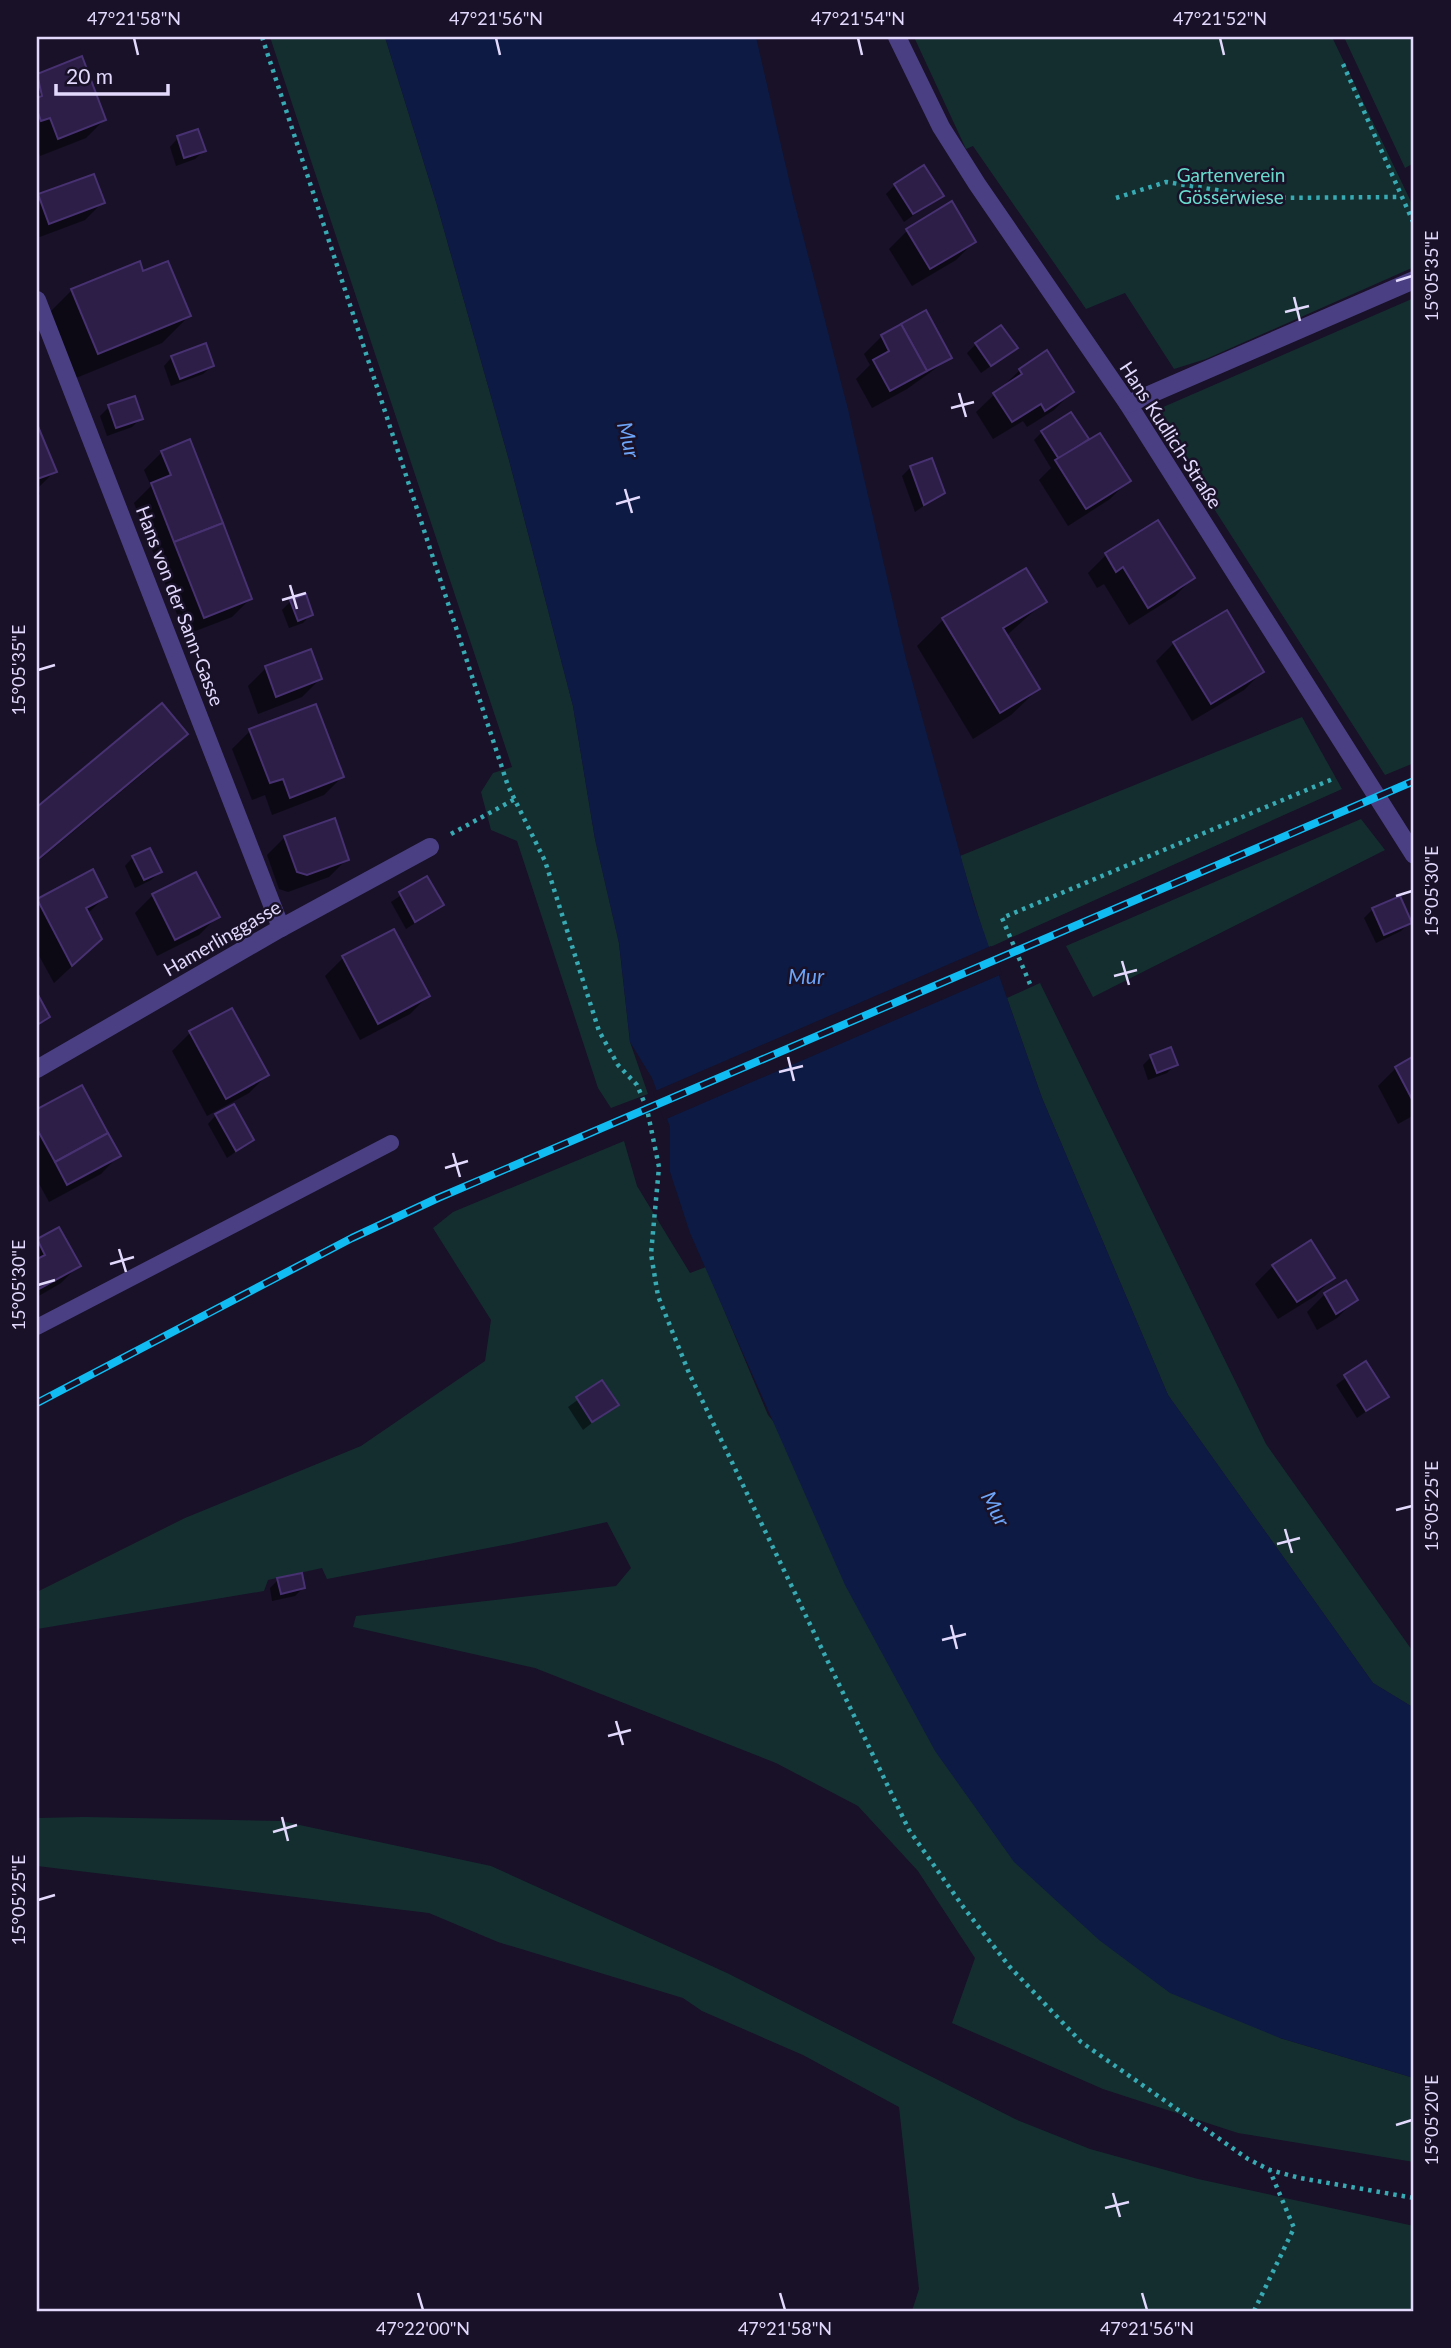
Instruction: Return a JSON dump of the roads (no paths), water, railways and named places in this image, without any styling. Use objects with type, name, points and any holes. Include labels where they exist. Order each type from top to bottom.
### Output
[{"type":"street","name":"Hans Kudlich-Straße","points":[[897,37],[941,127],[970,173],[1128,404],[1414,855]]},
{"type":"street","points":[[1128,404],[1414,280]]},
{"type":"street","name":"Hans von der Sann-Gasse","points":[[37,300],[281,928]]},
{"type":"street","name":"Hamerlinggasse","points":[[37,1069],[281,928],[430,846]]},
{"type":"lane","points":[[37,1327],[391,1143]]},
{"type":"water","name":"Mur","points":[[385,37],[756,37],[794,201],[848,409],[906,659],[974,904],[1042,1098],[1168,1395],[1373,1683],[1414,1708],[1414,2078],[1280,2038],[1170,1993],[1099,1940],[1014,1862],[935,1751],[845,1585],[690,1233],[670,1172],[670,1127],[652,1078],[630,1042],[619,943],[595,839],[573,706],[509,460],[437,205]]},
{"type":"railway","points":[[37,1403],[352,1238],[438,1198],[1414,781]]},
{"type":"park label","name":"Gartenverein Gösserwiese","points":[[1231,186]]}]
